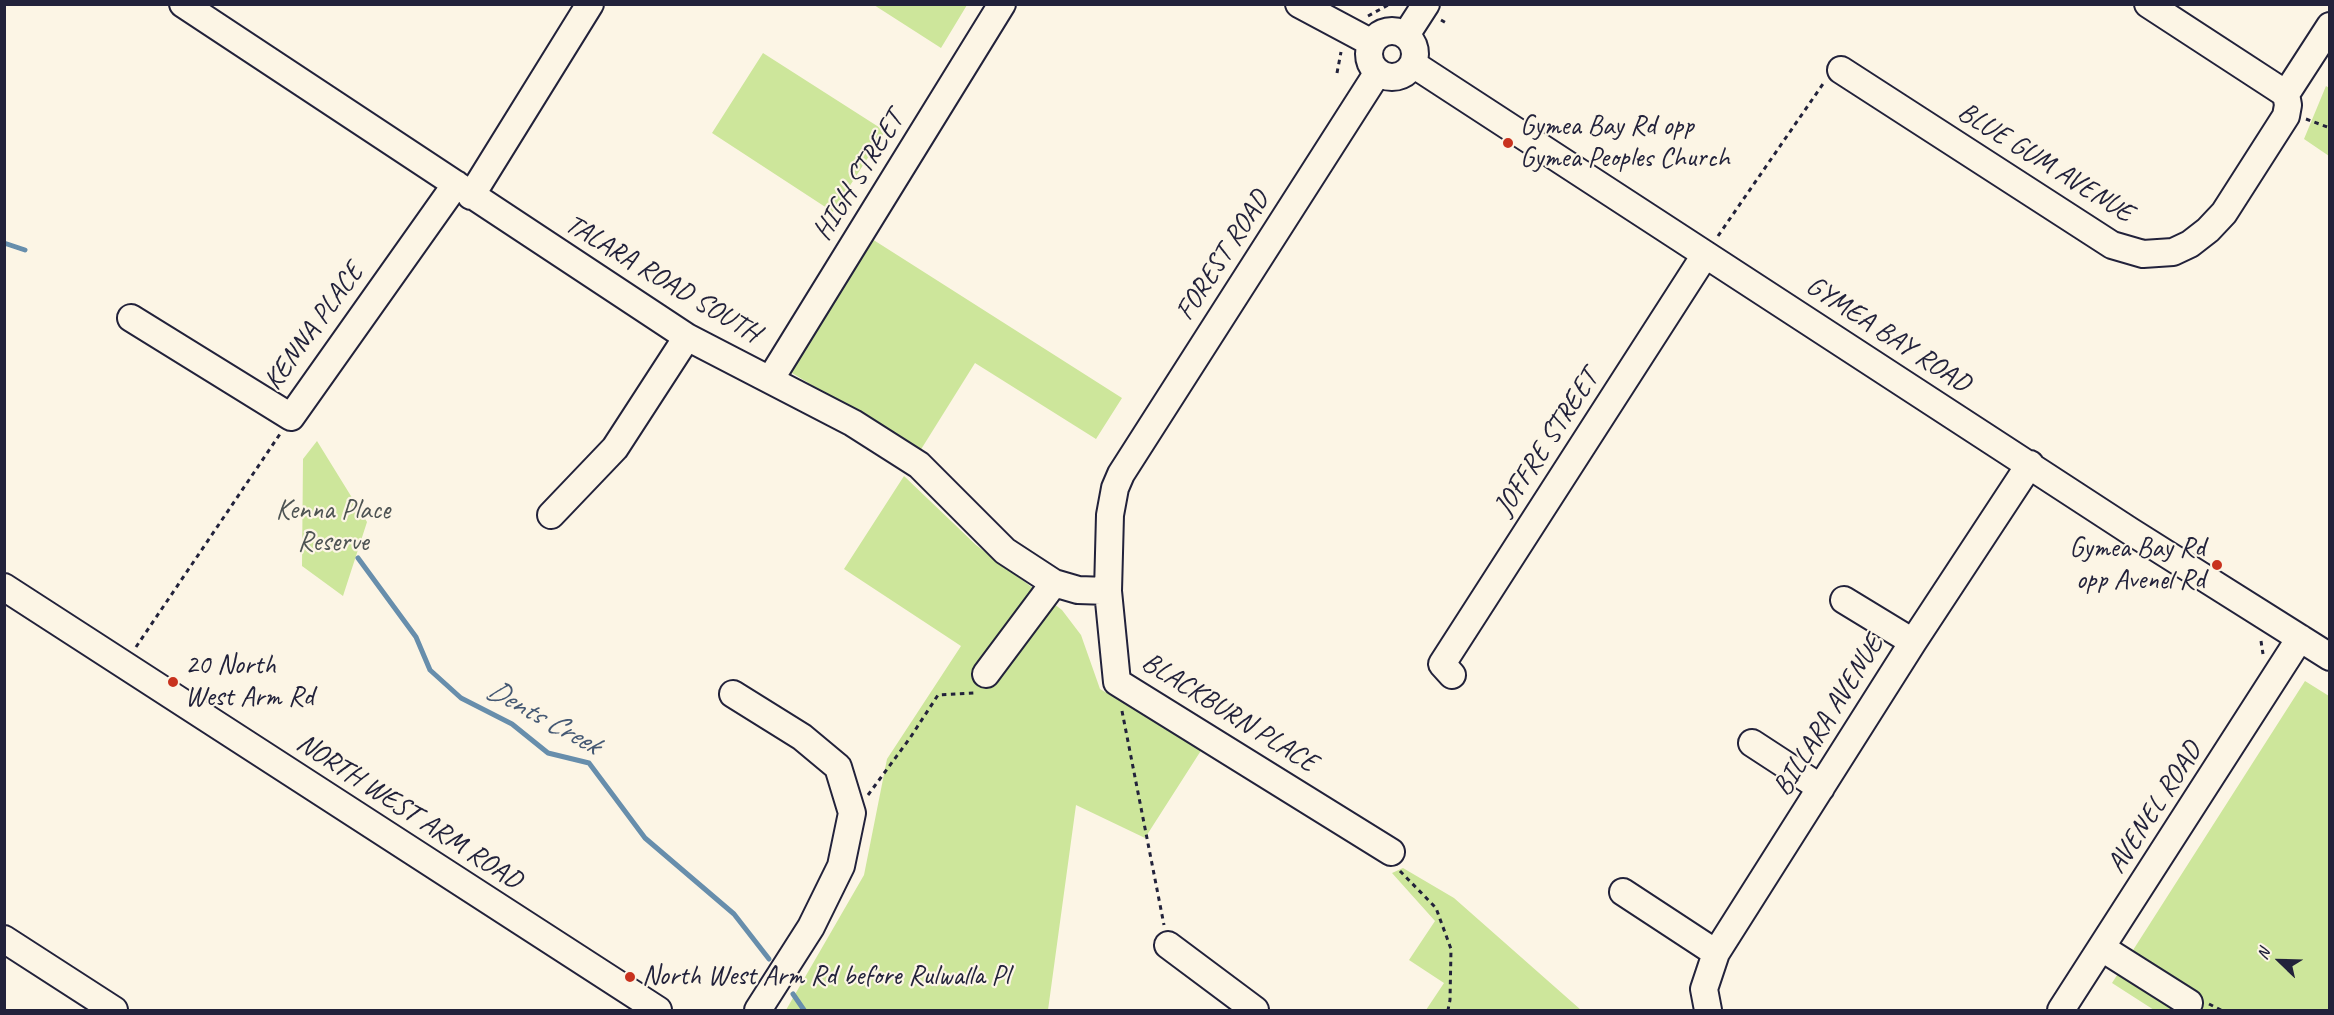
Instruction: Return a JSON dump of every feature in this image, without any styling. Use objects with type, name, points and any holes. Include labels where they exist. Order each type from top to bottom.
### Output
[{"type":"street","name":"TALARA ROAD SOUTH","points":[[183,4],[687,337],[853,423],[919,465],[999,546],[1054,583],[1078,590],[1108,591]]},
{"type":"street","name":"KENNA PLACE","points":[[131,318],[291,417],[463,190],[590,4]]},
{"type":"street","name":"HIGH STREET","points":[[770,381],[1002,4]]},
{"type":"street","points":[[1299,4],[1372,43]]},
{"type":"street","points":[[2148,4],[2286,94],[2330,26]]},
{"type":"street","points":[[1406,35],[1433,12]]},
{"type":"street","points":[[1391,31],[1406,35],[1416,51],[1413,64],[1402,75],[1394,77],[1378,72],[1371,62],[1372,43],[1383,33],[1391,31]]},
{"type":"street","name":"GYMEA BAY ROAD","points":[[1413,64],[2130,531],[2330,657]]},
{"type":"street","name":"BLUE GUM AVENUE","points":[[1841,70],[2112,245],[2143,254],[2173,252],[2190,244],[2224,213],[2286,116],[2286,94]]},
{"type":"street","name":"FOREST ROAD","points":[[1120,474],[1378,72]]},
{"type":"street","name":"JOFFRE STREET","points":[[1440,671],[1705,255]]},
{"type":"street","points":[[551,514],[615,448],[687,337]]},
{"type":"street","name":"BILLARA AVENUE","points":[[1708,1011],[1704,989],[1716,953],[1913,642],[2030,464]]},
{"type":"street","name":"BLACKBURN PLACE","points":[[1120,474],[1110,515],[1108,591],[1117,682],[1391,852]]},
{"type":"street","points":[[986,674],[1054,583]]},
{"type":"street","name":"NORTH WEST ARM ROAD","points":[[4,587],[658,1011]]},
{"type":"street","points":[[1844,600],[1913,642]]},
{"type":"street","name":"AVENEL ROAD","points":[[2061,1011],[2300,638]]},
{"type":"street","points":[[733,694],[802,737],[838,767],[852,813],[842,866],[811,927],[758,1011]]},
{"type":"street","points":[[1752,743],[1821,788]]},
{"type":"street","points":[[1623,892],[1716,953]]},
{"type":"street","points":[[4,939],[114,1011]]},
{"type":"street","points":[[1168,945],[1253,1010]]},
{"type":"street","points":[[2102,948],[2189,1003]]},
{"type":"path","points":[[1374,11],[1390,4]]},
{"type":"path","points":[[1433,12],[1448,24]]},
{"type":"path","points":[[1705,255],[1823,83],[1841,70]]},
{"type":"path","points":[[133,651],[291,417]]},
{"type":"path","points":[[852,813],[878,784],[938,695],[973,694],[986,674]]},
{"type":"path","points":[[1117,682],[1168,945]]},
{"type":"path","points":[[1391,852],[1401,874],[1436,908],[1451,949],[1448,1011]]},
{"type":"green space","points":[[874,5],[967,5],[941,48]]},
{"type":"green space","points":[[763,53],[885,131],[833,212],[712,133]]},
{"type":"green space","points":[[2326,86],[2329,88],[2329,156],[2304,139]]},
{"type":"green space","points":[[872,239],[1122,398],[1096,439],[975,363],[920,451],[792,373],[791,366]]},
{"type":"green space","name":"Kenna Place Reserve","points":[[317,441],[367,522],[343,596],[302,566],[303,459]]},
{"type":"green space","points":[[904,476],[976,545],[1062,610],[1081,635],[1100,689],[1202,749],[1145,838],[1076,805],[1048,1010],[786,1010],[864,875],[887,759],[961,646],[844,569]]},
{"type":"green space","points":[[2305,681],[2329,696],[2329,1010],[2154,1010],[2112,983]]},
{"type":"green space","points":[[1403,868],[1454,898],[1581,1010],[1426,1010],[1444,983],[1409,960],[1435,921],[1392,873]]},
{"type":"waterway","points":[[4,243],[25,250]]},
{"type":"waterway","name":"Dents Creek","points":[[358,558],[416,637],[430,670],[461,698],[512,724],[548,753],[589,763],[645,838],[734,914],[769,959]]},
{"type":"waterway","name":"Dents Creek","points":[[793,994],[804,1010]]},
{"type":"place","name":"Gymea Bay Rd opp Gymea Peoples Church","points":[[1508,143]]},
{"type":"place","name":"Gymea Bay Rd opp Avenel Rd","points":[[2217,565]]},
{"type":"place","name":"20 North West Arm Rd","points":[[173,682]]},
{"type":"place","name":"North West Arm Rd before Rulwalla Pl","points":[[630,977]]}]
